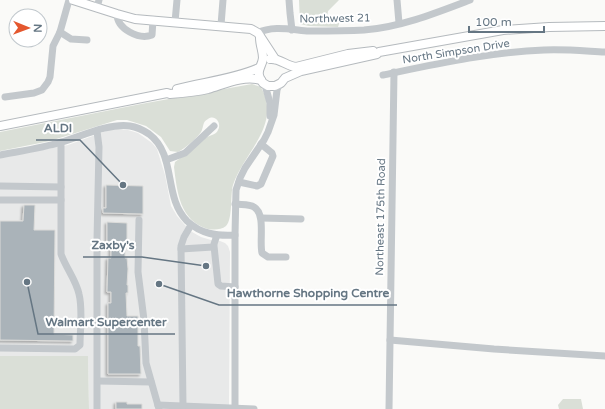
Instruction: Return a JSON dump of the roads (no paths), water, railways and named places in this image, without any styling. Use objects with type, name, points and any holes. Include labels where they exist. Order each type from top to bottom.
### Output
[{"type":"main road","points":[[73,0],[135,19],[221,25],[254,30],[263,40],[267,49],[275,59],[290,66],[296,67],[348,54],[379,52],[503,30],[605,26]]},
{"type":"main road","points":[[259,36],[261,65],[259,75],[263,82]]},
{"type":"main road","points":[[167,93],[170,94],[200,90],[242,79],[252,78],[271,86],[279,85],[285,78],[308,69],[359,59],[377,54],[379,52]]},
{"type":"main road","points":[[0,126],[167,93],[205,82],[241,74],[261,65],[268,60],[275,59]]},
{"type":"main road","points":[[283,63],[286,72],[285,78]]},
{"type":"street","points":[[5,97],[34,93],[42,90],[45,86],[50,77],[53,46],[60,32],[69,0]]},
{"type":"street","points":[[96,8],[99,0]]},
{"type":"street","points":[[175,22],[177,0]]},
{"type":"street","points":[[221,25],[223,0]]},
{"type":"street","points":[[289,0],[292,30]]},
{"type":"street","points":[[397,0],[399,23]]},
{"type":"street","name":"Northwest 21","points":[[259,36],[266,29],[324,31],[365,30],[429,15],[456,2],[470,0]]},
{"type":"street","points":[[116,14],[118,22],[123,28],[132,34],[147,36],[152,35],[153,20]]},
{"type":"street","points":[[60,32],[71,39],[87,40]]},
{"type":"street","name":"North Simpson Drive","points":[[383,74],[447,62],[514,52],[544,50],[605,52]]},
{"type":"street","name":"Northeast 175th Road","points":[[389,409],[394,72]]},
{"type":"street","points":[[263,82],[270,103],[270,124]]},
{"type":"street","points":[[235,408],[235,204],[239,182],[245,168],[261,144],[274,115],[276,94],[279,85]]},
{"type":"street","points":[[0,155],[61,142],[112,126],[135,126],[151,136],[158,143],[166,160],[176,204],[179,211],[191,225],[199,231],[217,235],[234,235]]},
{"type":"street","points":[[166,160],[184,153],[214,126]]},
{"type":"street","points":[[97,131],[99,147],[97,240],[97,409]]},
{"type":"street","points":[[0,348],[75,349],[80,345],[80,295],[71,274],[66,268],[62,254],[61,142]]},
{"type":"street","points":[[239,182],[260,186],[273,156],[272,153],[261,144]]},
{"type":"street","points":[[0,186],[61,187]]},
{"type":"street","points":[[0,200],[61,200]]},
{"type":"street","points":[[235,204],[254,207],[259,212],[261,218],[262,253],[268,257],[286,257]]},
{"type":"street","points":[[261,218],[301,219]]},
{"type":"street","points":[[139,220],[138,272],[144,320],[146,363],[159,407],[183,406],[254,409]]},
{"type":"street","points":[[183,406],[181,249],[182,240],[191,225]]},
{"type":"street","points":[[217,235],[214,246],[217,282],[221,286],[234,287]]},
{"type":"street","points":[[181,249],[209,248],[214,246]]},
{"type":"street","points":[[390,340],[494,349],[605,356]]},
{"type":"street","points":[[98,381],[151,382]]},
{"type":"place","name":"ALDI","points":[[123,185]]},
{"type":"place","name":"Zaxby's","points":[[206,266]]},
{"type":"place","name":"Walmart Supercenter","points":[[27,282]]},
{"type":"place","name":"Hawthorne Shopping Centre","points":[[159,284]]}]
